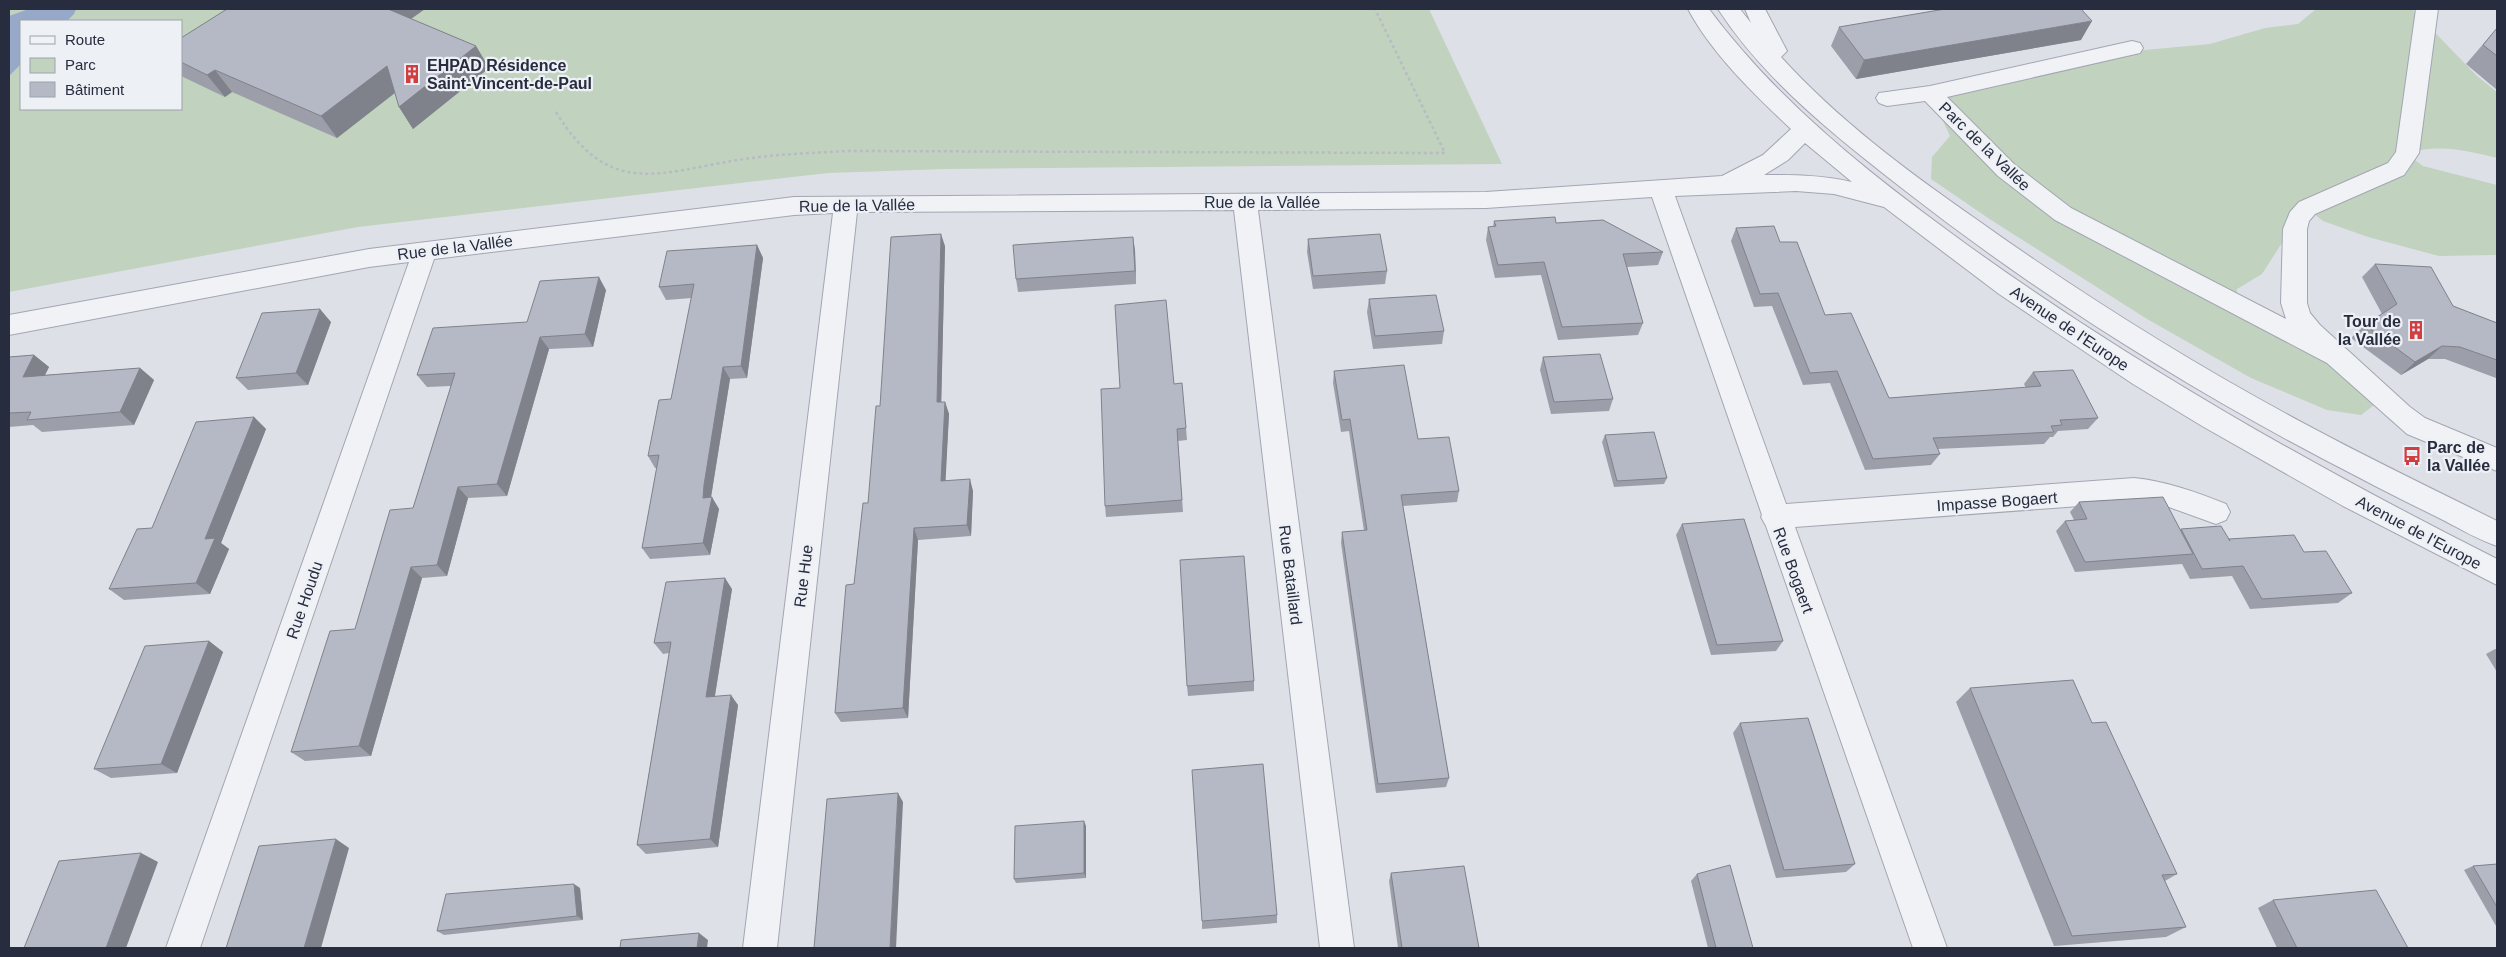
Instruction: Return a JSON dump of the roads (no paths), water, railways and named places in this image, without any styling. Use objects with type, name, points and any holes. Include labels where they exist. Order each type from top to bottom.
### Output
[{"type":"street","name":"Avenue de l'Europe","points":[[1698,9],[1760,87],[1803,130],[1892,201],[1992,276],[2170,394],[2279,458],[2497,572]]},
{"type":"street","name":"Avenue de l'Europe","points":[[1729,9],[1794,86],[1816,108],[1905,180],[2004,253],[2072,298],[2266,415],[2497,534]]},
{"type":"street","points":[[1755,9],[1794,86]]},
{"type":"street","name":"Parc de la Vallée","points":[[2427,9],[2407,154],[2396,169],[2307,208],[2298,218],[2296,223],[2294,302],[2298,317],[2332,354],[2416,426],[2497,460]]},
{"type":"street","name":"Parc de la Vallée","points":[[1886,98],[1930,92],[2132,48]]},
{"type":"street","name":"Parc de la Vallée","points":[[1930,92],[2006,170],[2063,214],[2332,354]]},
{"type":"street","name":"Rue de la Vallée","points":[[1714,185],[1744,175],[1772,161],[1792,145],[1803,130]]},
{"type":"street","name":"Rue de la Vallée","points":[[9,325],[337,263],[771,209],[846,204],[1486,200],[1714,185],[1817,184],[1850,189],[1892,201]]},
{"type":"street","name":"Rue Bogaert","points":[[1660,190],[1930,948]]},
{"type":"street","name":"Rue Bataillard","points":[[1245,202],[1337,948]]},
{"type":"street","name":"Rue Hue","points":[[760,948],[846,204]]},
{"type":"street","name":"Rue Houdu","points":[[183,948],[425,251]]},
{"type":"street","name":"Impasse Bogaert","points":[[1775,517],[2134,490],[2152,491],[2173,496],[2216,512]]},
{"type":"water","points":[[29,9],[76,9],[68,20],[20,20],[20,65],[9,76],[9,16]]},
{"type":"place","name":"EHPAD Résidence Saint-Vincent-de-Paul","points":[[412,74]]},
{"type":"place","name":"Tour de la Vallée","points":[[2416,330]]},
{"type":"place","name":"Parc de la Vallée","points":[[2412,456]]}]
